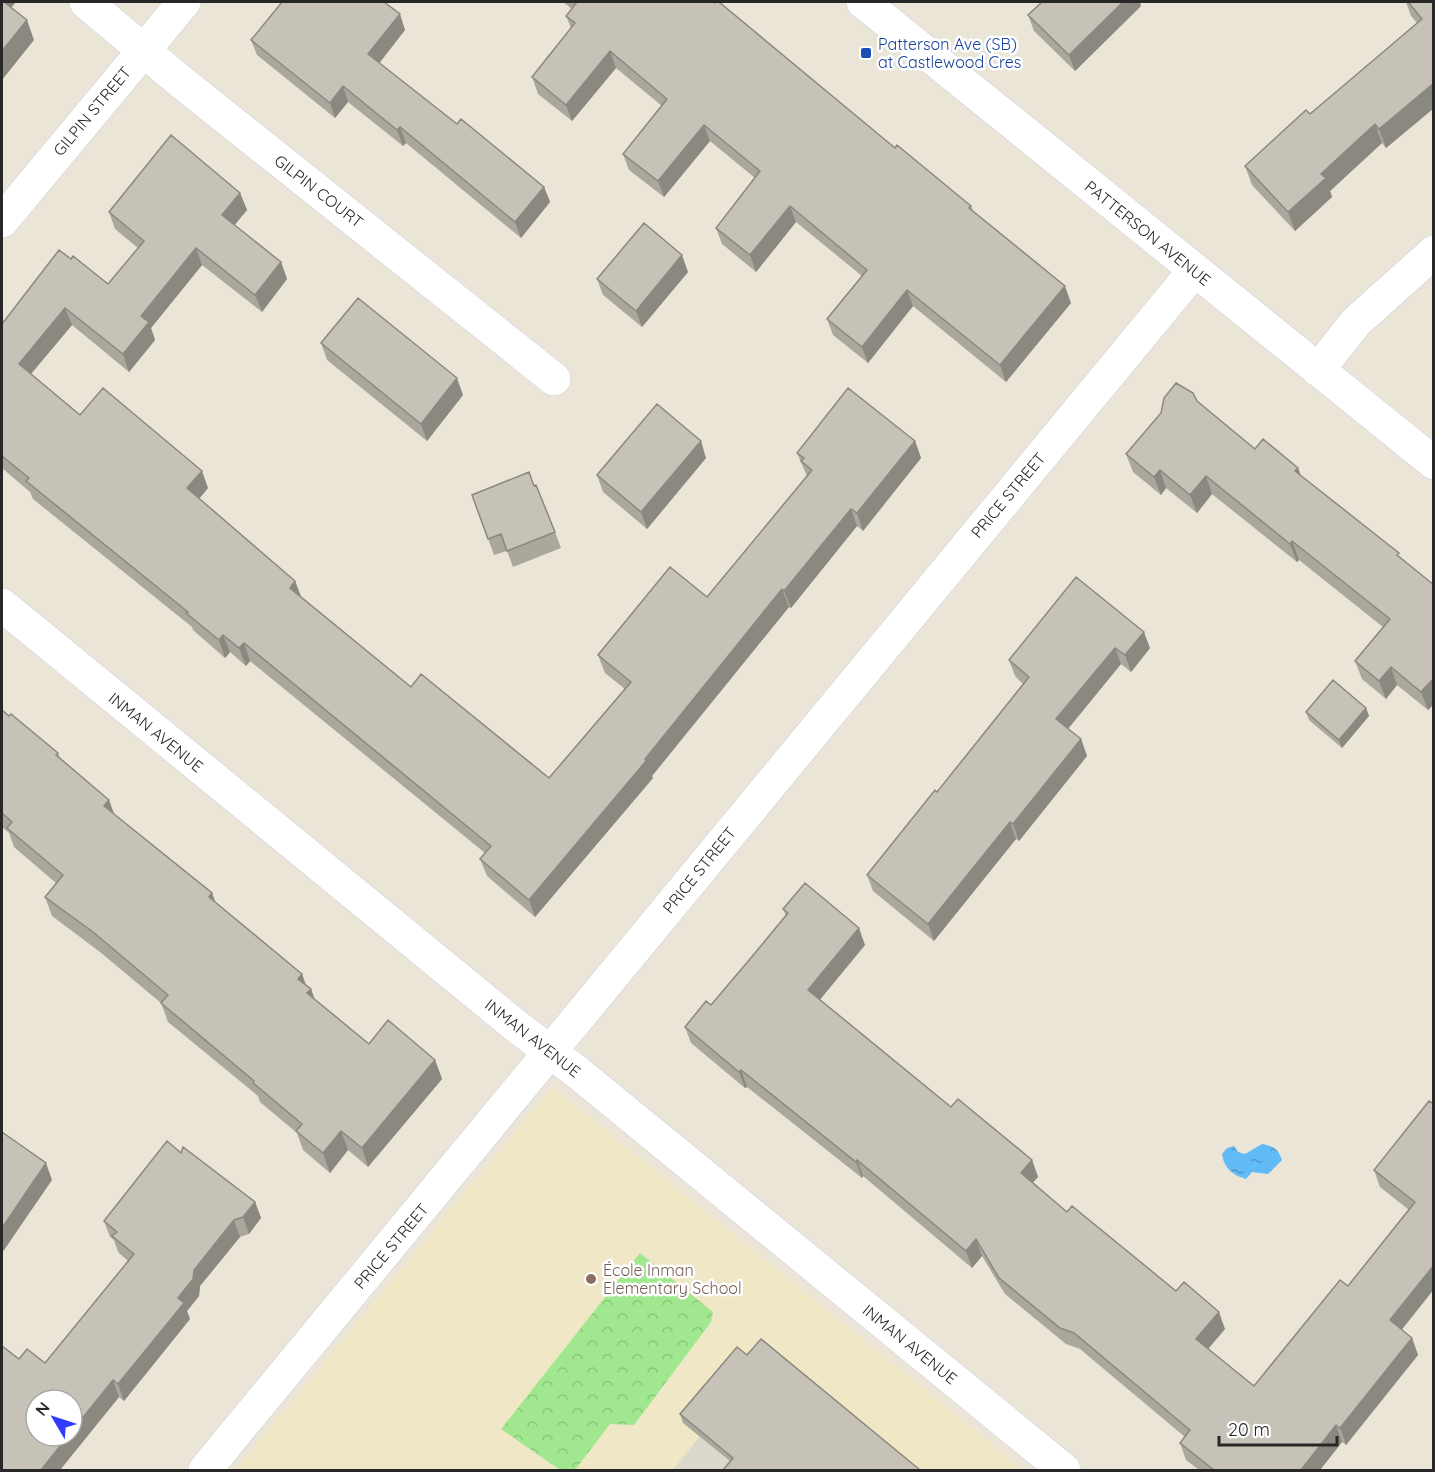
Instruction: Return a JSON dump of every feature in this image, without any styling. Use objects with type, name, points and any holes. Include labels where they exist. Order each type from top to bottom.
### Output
[{"type":"street","name":"GILPIN COURT","points":[[86,2],[180,81],[554,379]]},
{"type":"street","name":"GILPIN STREET","points":[[2,221],[184,2]]},
{"type":"street","name":"PATTERSON AVENUE","points":[[884,8],[1194,271],[1434,463]]},
{"type":"street","points":[[1318,370],[1356,322],[1434,252]]},
{"type":"street","name":"PRICE STREET","points":[[205,1470],[1194,271]]},
{"type":"street","name":"INMAN AVENUE","points":[[2,606],[1064,1470]]},
{"type":"shaded area","name":"École Inman Elementary School","points":[[552,1087],[1024,1470],[235,1470]]},
{"type":"shaded area","points":[[700,1436],[736,1466],[733,1470],[673,1470]]},
{"type":"green space","points":[[640,1253],[713,1312],[711,1322],[634,1425],[610,1424],[575,1470],[560,1470],[501,1429]]},
{"type":"water","points":[[1262,1144],[1275,1149],[1282,1160],[1268,1174],[1252,1172],[1246,1179],[1233,1173],[1227,1167],[1222,1154],[1227,1148],[1234,1146],[1238,1152],[1245,1154]]},
{"type":"building","points":[[2,2],[27,20],[2,51]]},
{"type":"building","points":[[282,2],[384,2],[400,14],[368,54],[457,124],[461,119],[544,187],[515,222],[400,127],[397,130],[343,86],[330,103],[251,40]]},
{"type":"building","points":[[577,2],[719,2],[895,148],[897,145],[971,206],[969,208],[1065,286],[1000,365],[907,290],[862,347],[827,319],[867,270],[790,206],[750,255],[716,228],[760,171],[704,125],[658,181],[623,154],[667,99],[610,51],[566,105],[532,77],[575,23],[566,16]]},
{"type":"building","points":[[1042,2],[1123,2],[1069,55],[1028,15]]},
{"type":"building","points":[[1408,2],[1434,2],[1434,83],[1379,129],[1375,124],[1321,174],[1326,178],[1288,212],[1245,166],[1306,110],[1310,114],[1422,19]]},
{"type":"building","points":[[171,135],[240,193],[222,215],[281,262],[255,295],[196,248],[141,316],[149,322],[123,354],[65,308],[19,364],[80,415],[103,388],[202,471],[187,488],[295,581],[290,588],[411,687],[421,674],[549,778],[631,682],[598,655],[670,567],[707,597],[812,470],[801,461],[804,458],[797,453],[848,388],[915,441],[857,513],[851,509],[784,591],[782,589],[645,759],[646,761],[529,900],[480,859],[491,846],[244,643],[239,648],[223,635],[219,640],[186,613],[188,612],[26,481],[29,478],[2,456],[2,324],[59,250],[71,259],[73,256],[108,284],[144,241],[109,212]]},
{"type":"building","points":[[644,223],[682,255],[636,311],[597,279]]},
{"type":"building","points":[[358,298],[457,378],[421,424],[321,343]]},
{"type":"building","points":[[1176,383],[1193,393],[1197,401],[1255,449],[1263,439],[1298,468],[1295,471],[1399,553],[1397,555],[1434,585],[1434,678],[1421,692],[1391,667],[1379,681],[1355,661],[1390,619],[1292,541],[1290,544],[1206,476],[1190,495],[1160,470],[1154,477],[1126,454],[1161,413],[1164,398]]},
{"type":"building","points":[[657,404],[701,441],[641,512],[597,475]]},
{"type":"building","points":[[529,472],[555,532],[507,551],[501,534],[488,539],[472,495]]},
{"type":"building","points":[[1076,577],[1144,632],[1125,655],[1115,648],[1056,719],[1081,739],[1013,824],[1010,822],[928,924],[867,875],[1029,677],[1009,660]]},
{"type":"building","points":[[1333,680],[1366,708],[1339,740],[1306,712]]},
{"type":"building","points":[[2,710],[9,716],[11,714],[58,753],[56,755],[109,800],[104,806],[212,893],[209,897],[302,974],[298,979],[311,989],[307,993],[369,1044],[388,1020],[435,1060],[362,1148],[341,1131],[323,1153],[296,1131],[302,1124],[161,1003],[168,995],[93,932],[45,897],[63,875],[7,828],[12,822],[2,813]]},
{"type":"building","points":[[805,883],[859,928],[808,990],[951,1107],[958,1099],[1032,1160],[1021,1173],[1067,1212],[1072,1206],[1176,1291],[1184,1282],[1219,1312],[1196,1339],[1254,1386],[1340,1280],[1348,1286],[1415,1202],[1374,1170],[1429,1101],[1434,1104],[1434,1265],[1390,1320],[1412,1338],[1340,1428],[1336,1425],[1301,1470],[1214,1470],[1180,1443],[1190,1430],[1074,1333],[1060,1328],[999,1278],[976,1239],[966,1251],[857,1160],[856,1162],[741,1070],[739,1072],[685,1027],[706,1001],[711,1005],[750,959],[788,913],[783,909]]},
{"type":"building","points":[[2,1132],[46,1163],[2,1228]]},
{"type":"building","points":[[167,1141],[181,1153],[183,1147],[255,1202],[243,1217],[234,1220],[194,1270],[193,1279],[178,1298],[184,1303],[118,1384],[113,1380],[84,1416],[84,1388],[24,1388],[24,1448],[58,1448],[41,1470],[2,1470],[2,1346],[19,1359],[27,1349],[45,1363],[134,1254],[112,1236],[117,1232],[104,1221]]},
{"type":"building","points":[[761,1339],[920,1470],[723,1470],[733,1458],[680,1414],[737,1347],[747,1355]]},
{"type":"place","name":"Patterson Ave (SB) at Castlewood Cres","points":[[866,53]]},
{"type":"place","name":"École Inman Elementary School","points":[[591,1279]]}]
